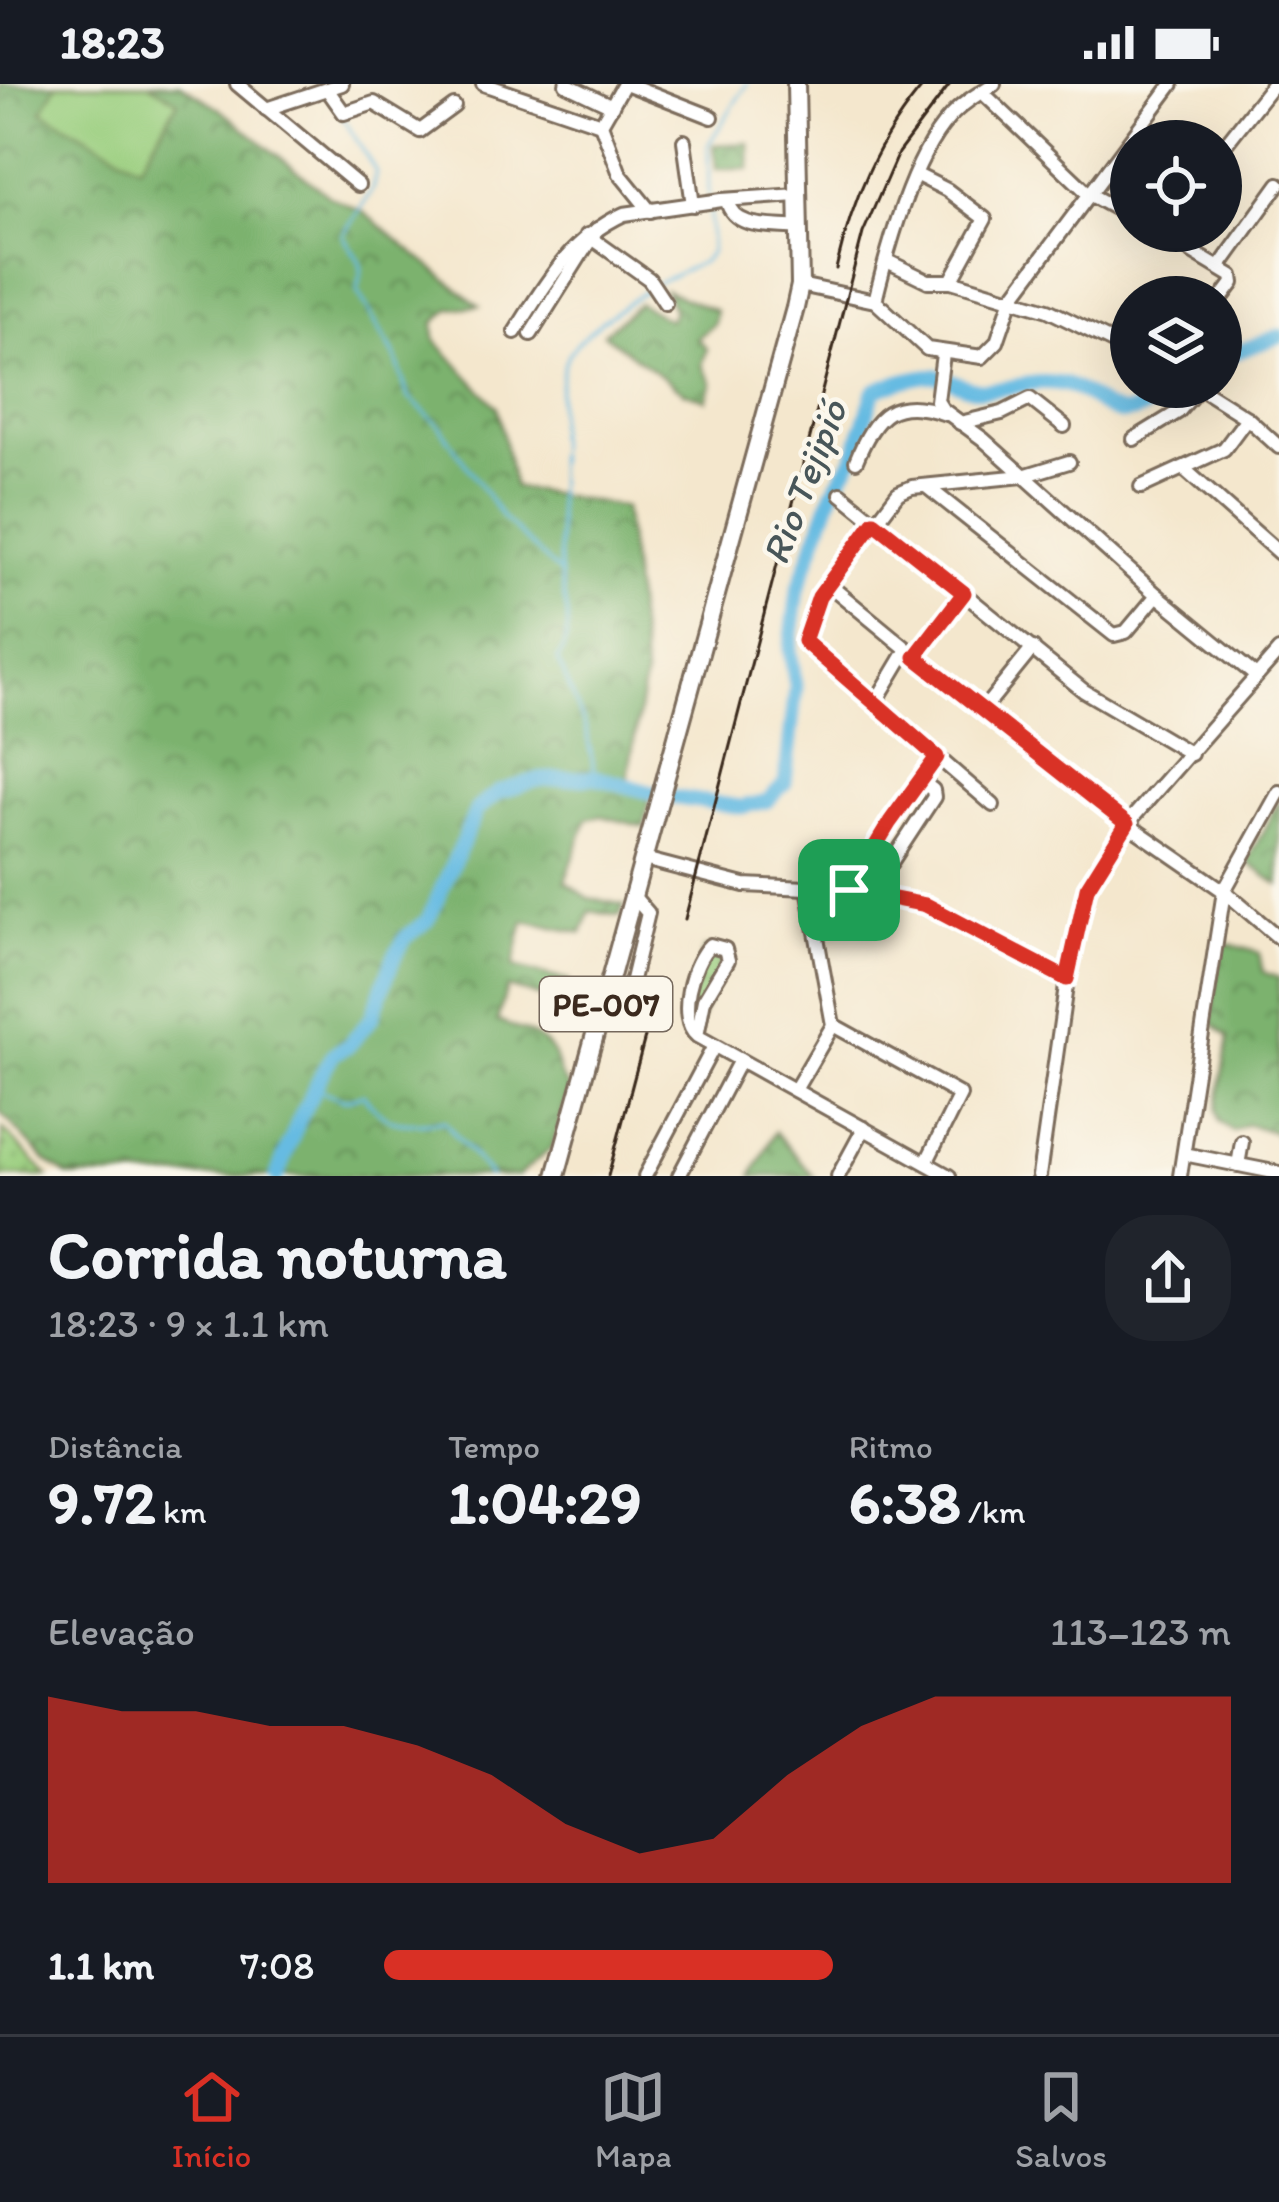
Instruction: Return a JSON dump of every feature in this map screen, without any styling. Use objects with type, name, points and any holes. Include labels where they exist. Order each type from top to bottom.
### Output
[{"type":"main road","name":"PE-007","points":[[556,1176],[800,285],[796,84]]},
{"type":"street","points":[[237,84],[358,185]]},
{"type":"street","points":[[266,109],[342,84]]},
{"type":"street","points":[[483,84],[601,124]]},
{"type":"street","points":[[566,84],[612,106]]},
{"type":"street","points":[[601,124],[626,84],[712,117]]},
{"type":"street","points":[[800,285],[875,301],[926,349],[972,358],[990,352],[1012,298],[1172,84]]},
{"type":"street","points":[[1242,123],[1273,84]]},
{"type":"street","points":[[323,88],[344,113],[374,103],[420,131],[454,106]]},
{"type":"street","points":[[875,301],[917,175],[950,117],[988,88],[1089,194],[1110,206]]},
{"type":"street","points":[[601,124],[620,175],[650,211]]},
{"type":"street","points":[[684,141],[699,204]]},
{"type":"street","points":[[917,175],[947,190],[985,219],[951,280]]},
{"type":"street","points":[[1220,266],[1279,184]]},
{"type":"street","points":[[515,332],[550,275],[592,233],[623,214],[798,196]]},
{"type":"street","points":[[754,200],[754,223]]},
{"type":"street","points":[[724,201],[734,218],[798,228]]},
{"type":"street","points":[[592,233],[658,293]]},
{"type":"street","points":[[531,334],[592,233]]},
{"type":"street","points":[[1195,252],[1230,276]]},
{"type":"street","points":[[887,261],[928,281],[951,280],[1012,298],[1110,340]]},
{"type":"street","points":[[943,354],[937,400],[947,414]]},
{"type":"street","points":[[960,423],[1030,399],[1064,426]]},
{"type":"street","points":[[856,460],[869,428],[887,411],[926,407],[947,414],[1256,676]]},
{"type":"street","points":[[1133,439],[1181,408]]},
{"type":"street","points":[[1232,408],[1279,447]]},
{"type":"street","points":[[1141,487],[1224,449],[1247,418]]},
{"type":"street","points":[[993,805],[804,641],[813,608],[828,584],[898,494],[926,486],[1023,476],[1069,462]]},
{"type":"street","points":[[1184,469],[1279,553]]},
{"type":"street","points":[[926,486],[1114,635],[1126,632],[1156,595]]},
{"type":"street","points":[[841,494],[1103,704],[1190,754]]},
{"type":"street","points":[[828,584],[982,711],[1279,938]]},
{"type":"street","points":[[874,703],[964,593]]},
{"type":"street","points":[[982,711],[1033,648]]},
{"type":"street","points":[[1039,1176],[1067,979],[1087,888],[1127,824],[1279,651]]},
{"type":"street","points":[[849,890],[937,757]]},
{"type":"street","points":[[871,893],[934,797],[933,790],[920,780]]},
{"type":"street","points":[[1180,1176],[1224,892],[1279,792]]},
{"type":"street","points":[[644,859],[744,885],[849,890],[926,905],[1067,979]]},
{"type":"street","points":[[795,1090],[833,1025],[808,888]]},
{"type":"street","points":[[697,1036],[704,1000],[728,960],[725,950],[715,945],[701,956],[686,1014],[688,1029],[697,1036],[714,1046],[949,1176]]},
{"type":"street","points":[[833,1025],[960,1095],[926,1163]]},
{"type":"street","points":[[644,1176],[714,1046]]},
{"type":"street","points":[[679,1176],[740,1060]]},
{"type":"street","points":[[838,1176],[864,1128]]},
{"type":"street","points":[[1238,1165],[1242,1142]]},
{"type":"street","points":[[1184,1154],[1279,1173]]},
{"type":"green space","points":[[0,84],[180,84],[220,109],[329,196],[363,212],[479,306],[450,309],[434,323],[435,340],[497,407],[514,487],[624,507],[645,676],[627,782],[649,799],[644,827],[602,816],[587,819],[565,882],[589,898],[624,905],[620,916],[590,911],[582,933],[524,921],[513,967],[569,981],[560,1002],[507,987],[497,1021],[547,1046],[570,1088],[552,1148],[518,1176],[68,1176],[46,1161],[0,1112]]},
{"type":"green space","points":[[57,84],[148,84],[178,101],[140,166],[42,111]]},
{"type":"green space","points":[[749,143],[750,169],[716,169],[714,145]]},
{"type":"green space","points":[[665,290],[716,311],[714,324],[697,338],[707,349],[702,365],[712,383],[706,400],[684,392],[603,334],[639,303],[669,320],[674,311]]},
{"type":"green space","points":[[1279,800],[1279,885],[1247,862]]},
{"type":"green space","points":[[1220,941],[1259,953],[1263,972],[1279,978],[1279,1144],[1276,1133],[1247,1124],[1233,1131],[1220,1122],[1217,1110],[1229,1037],[1212,1023]]},
{"type":"green space","points":[[704,948],[725,950],[695,1036],[686,1005]]},
{"type":"green space","points":[[3,1129],[46,1174],[48,1176],[0,1176]]},
{"type":"green space","points":[[775,1132],[814,1176],[752,1176]]},
{"type":"waterway","points":[[709,196],[708,145],[747,84]]},
{"type":"waterway","points":[[342,116],[376,172],[372,190],[343,235],[361,266],[357,291],[396,358],[408,397],[439,425],[502,517],[559,573]]},
{"type":"waterway","points":[[657,283],[702,262],[711,252],[710,205]]},
{"type":"waterway","points":[[596,777],[585,726],[558,660],[568,625],[558,523],[559,393],[570,352],[607,317],[649,288]]},
{"type":"waterway","name":"Rio Tejipió","points":[[1242,350],[1279,336]]},
{"type":"waterway","name":"Rio Tejipió","points":[[277,1176],[333,1054],[349,1045],[372,1017],[394,957],[406,937],[428,920],[477,809],[499,792],[537,780],[596,777],[663,796],[741,807],[767,801],[785,783],[796,687],[790,650],[798,590],[833,491],[854,456],[874,391],[932,376],[982,390],[1055,383],[1109,409],[1124,413],[1144,408]]},
{"type":"waterway","points":[[315,1088],[345,1100],[363,1094],[380,1114],[398,1122],[444,1121],[490,1176]]},
{"type":"railway","points":[[836,269],[869,171],[925,84]]},
{"type":"railway","points":[[685,919],[863,233],[898,153],[950,84]]},
{"type":"railway","points":[[608,1176],[645,1037]]},
{"type":"route","points":[[874,522],[964,593],[915,657],[1127,824],[1087,888],[1067,979],[926,905],[849,890],[937,757],[804,641],[819,597],[874,522]]}]
